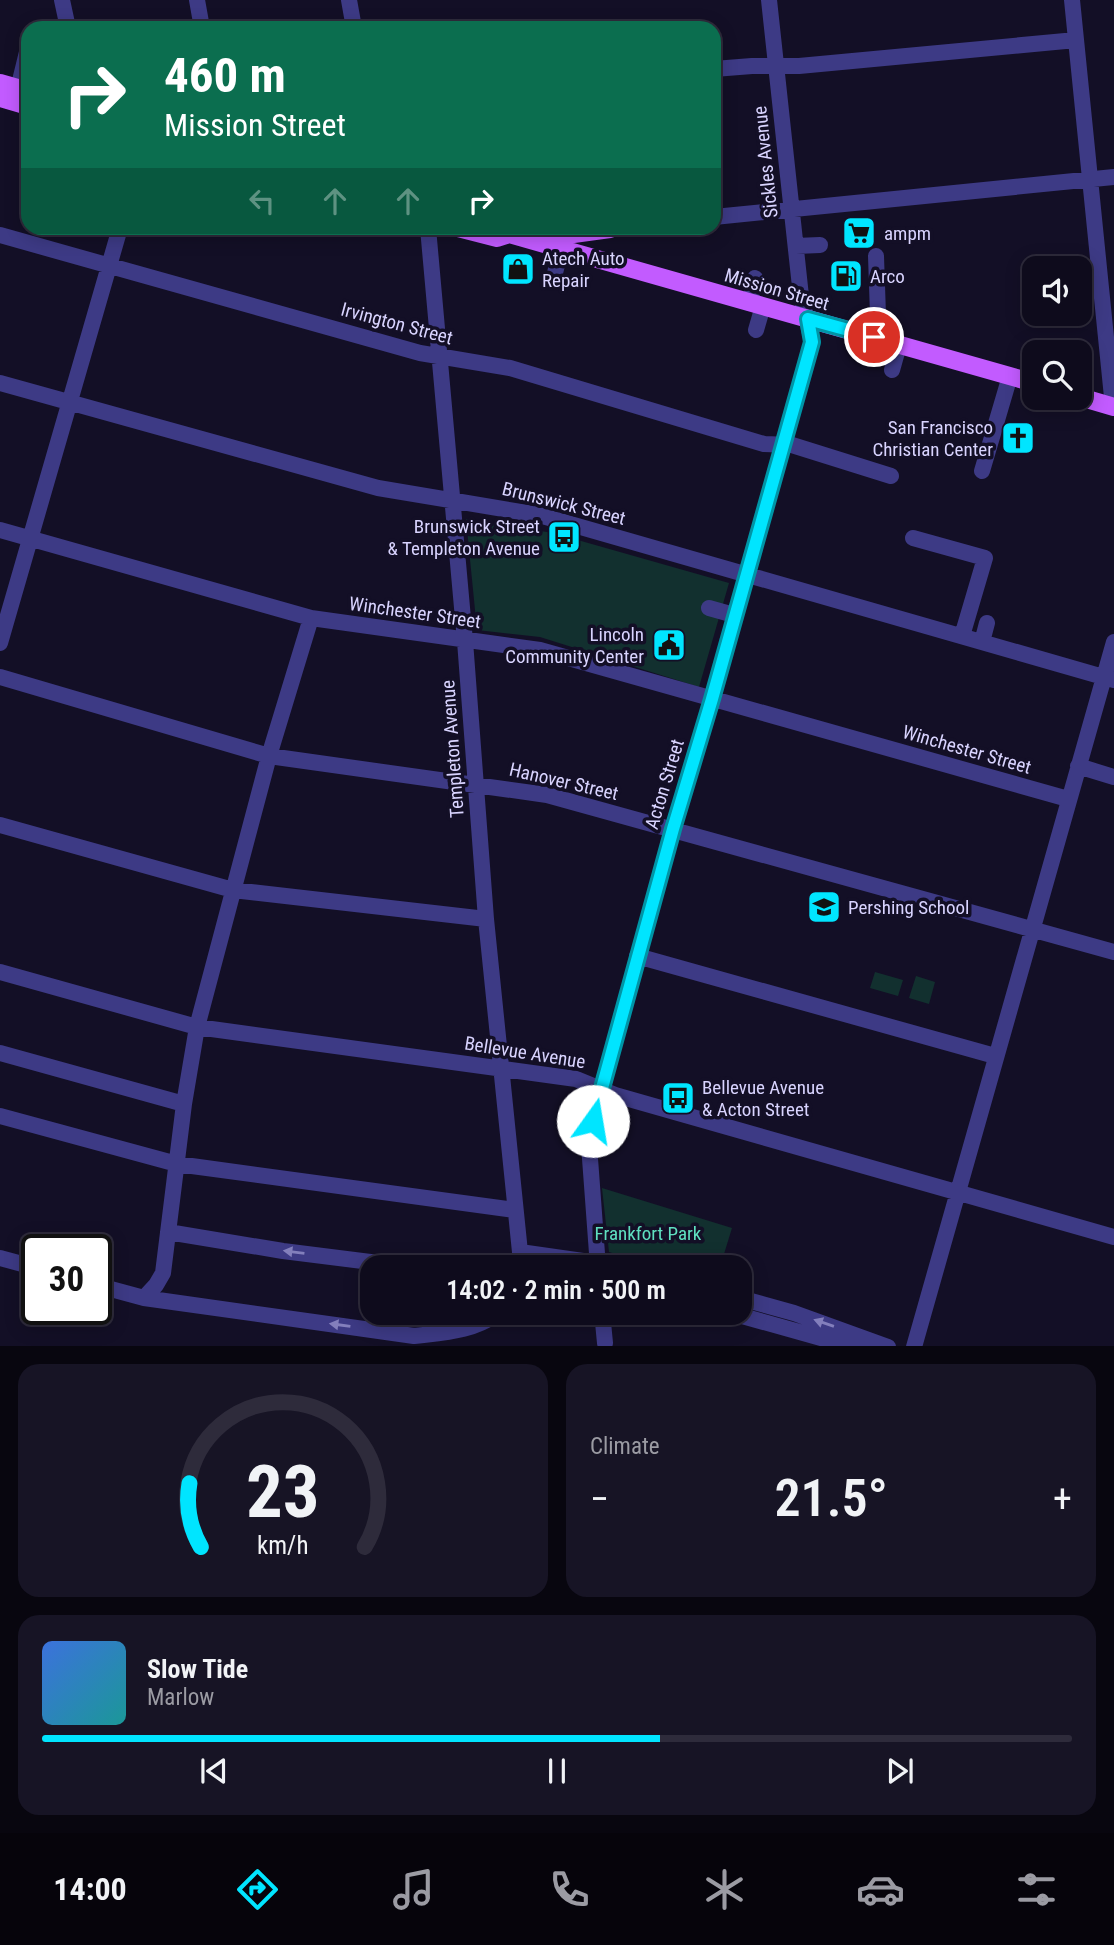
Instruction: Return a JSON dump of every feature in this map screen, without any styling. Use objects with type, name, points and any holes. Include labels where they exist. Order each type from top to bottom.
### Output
[{"type":"main road","points":[[0,83],[21,89]]},
{"type":"main road","points":[[0,98],[21,104]]},
{"type":"main road","name":"Mission Street","points":[[517,235],[1022,380]]},
{"type":"main road","points":[[531,240],[566,235]]},
{"type":"main road","points":[[588,257],[602,235]]},
{"type":"main road","points":[[1092,401],[1114,407]]},
{"type":"street","points":[[62,0],[66,21]]},
{"type":"street","points":[[197,0],[201,21]]},
{"type":"street","points":[[349,0],[353,21]]},
{"type":"street","name":"Sickles Avenue","points":[[769,0],[801,296],[808,319]]},
{"type":"street","points":[[1072,0],[1114,407]]},
{"type":"street","points":[[721,68],[813,65],[1076,40]]},
{"type":"street","points":[[721,216],[1114,177]]},
{"type":"street","name":"Irvington Street","points":[[0,235],[438,356],[510,368],[764,444],[784,444],[891,475]]},
{"type":"street","points":[[0,643],[118,235]]},
{"type":"street","name":"Templeton Avenue","points":[[429,235],[465,641],[486,919],[503,1068],[520,1255]]},
{"type":"street","points":[[796,246],[820,245]]},
{"type":"street","points":[[555,274],[561,249]]},
{"type":"street","points":[[874,337],[878,315],[876,256]]},
{"type":"street","points":[[755,278],[756,330]]},
{"type":"street","name":"Acton Street","points":[[599,1255],[589,1144],[600,1088],[812,342],[808,319]]},
{"type":"street","points":[[892,370],[899,345]]},
{"type":"street","points":[[982,471],[1010,376]]},
{"type":"street","name":"Brunswick Street","points":[[0,383],[378,488],[539,515],[1109,678]]},
{"type":"street","name":"Winchester Street","points":[[0,530],[311,618],[540,650],[1068,799]]},
{"type":"street","points":[[913,538],[985,558],[962,636]]},
{"type":"street","points":[[709,608],[734,615]]},
{"type":"street","points":[[144,1298],[163,1273],[184,1104],[197,1027],[269,756],[311,618]]},
{"type":"street","points":[[982,642],[987,623]]},
{"type":"street","points":[[914,1346],[1068,799],[1109,678],[1114,642]]},
{"type":"street","name":"Hanover Street","points":[[0,677],[269,756],[547,795],[1114,952]]},
{"type":"street","points":[[1078,766],[1114,777]]},
{"type":"street","points":[[0,825],[233,890],[486,919]]},
{"type":"street","points":[[637,956],[995,1056]]},
{"type":"street","name":"Bellevue Avenue","points":[[0,972],[197,1027],[576,1079],[615,1095],[1114,1237]]},
{"type":"street","points":[[0,1053],[184,1104]]},
{"type":"street","points":[[0,1116],[177,1164],[515,1210]]},
{"type":"street","points":[[168,1232],[360,1261]]},
{"type":"street","points":[[0,1258],[21,1264]]},
{"type":"street","points":[[163,1273],[173,1296],[182,1303]]},
{"type":"street","points":[[112,1289],[144,1298],[414,1336],[452,1332],[481,1325]]},
{"type":"street","points":[[752,1301],[888,1346]]},
{"type":"street","points":[[752,1319],[837,1344],[853,1346]]},
{"type":"street","points":[[603,1325],[605,1343]]},
{"type":"green space","points":[[466,519],[553,533],[729,583],[699,687],[540,637],[477,630]]},
{"type":"green space","points":[[875,972],[903,980],[898,996],[870,988]]},
{"type":"green space","points":[[916,976],[935,982],[929,1004],[909,998]]},
{"type":"green space","name":"Frankfort Park","points":[[602,1188],[732,1228],[724,1255],[619,1255],[609,1252]]},
{"type":"place","name":"ampm","points":[[859,233]]},
{"type":"place","name":"Atech Auto Repair","points":[[518,269]]},
{"type":"place","name":"Arco","points":[[846,276]]},
{"type":"place","name":"San Francisco Christian Center","points":[[1018,438]]},
{"type":"place","name":"Brunswick Street & Templeton Avenue","points":[[564,537]]},
{"type":"place","name":"Lincoln Community Center","points":[[669,645]]},
{"type":"place","name":"Pershing School","points":[[824,907]]},
{"type":"place","name":"Bellevue Avenue & Acton Street","points":[[678,1098]]},
{"type":"route","points":[[593,1121],[600,1088],[812,342],[808,319],[874,337]]}]
